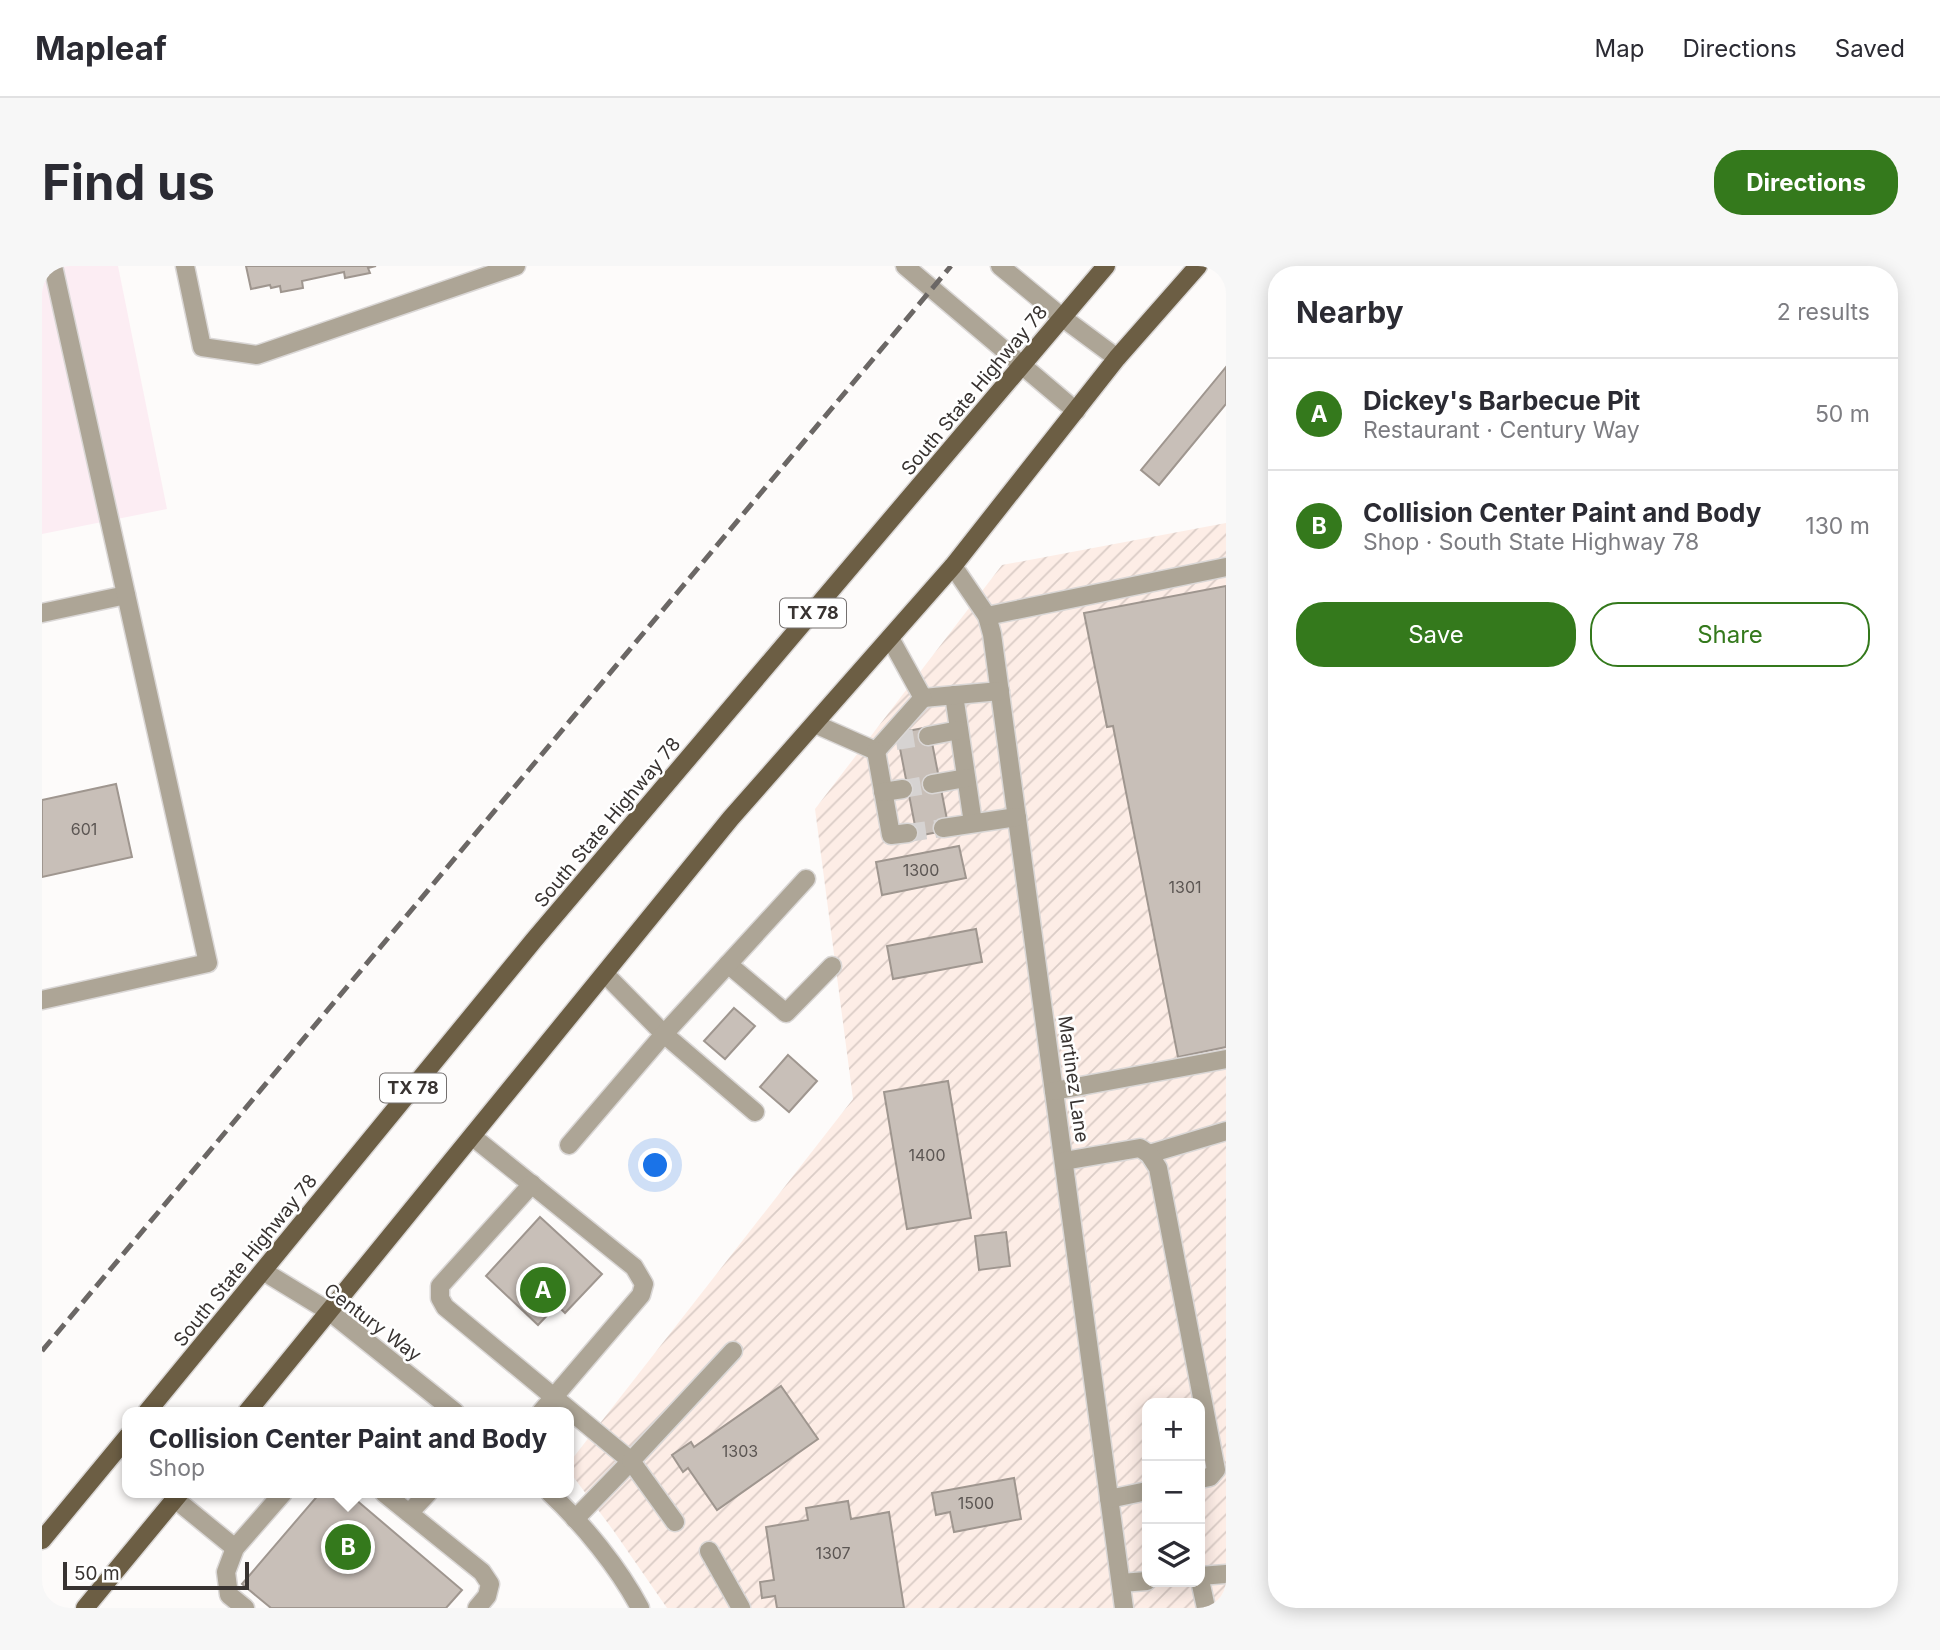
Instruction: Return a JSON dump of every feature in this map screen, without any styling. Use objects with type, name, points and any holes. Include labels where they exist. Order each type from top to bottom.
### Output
[{"type":"main road","name":"South State Highway 78","points":[[151,1407],[534,940],[1106,266]]},
{"type":"main road","points":[[251,1407],[732,818],[953,566],[1117,358],[1198,266]]},
{"type":"main road","points":[[42,1540],[122,1443]]},
{"type":"main road","points":[[85,1608],[176,1498]]},
{"type":"street","points":[[42,1000],[208,963],[53,266]]},
{"type":"street","points":[[185,266],[202,347],[257,355],[516,266]]},
{"type":"street","points":[[905,266],[1076,411]]},
{"type":"street","points":[[1000,266],[1062,318],[1117,358]]},
{"type":"street","name":"Martinez Lane","points":[[953,566],[987,615],[992,634],[1124,1608]]},
{"type":"street","points":[[987,615],[1226,568]]},
{"type":"street","points":[[42,613],[126,594]]},
{"type":"street","points":[[890,638],[923,698]]},
{"type":"street","points":[[908,833],[891,835],[883,792],[886,745],[923,698],[1000,691]]},
{"type":"street","points":[[954,695],[973,823]]},
{"type":"street","points":[[815,724],[886,745]]},
{"type":"street","points":[[928,736],[959,730]]},
{"type":"street","points":[[932,784],[966,778]]},
{"type":"street","points":[[883,792],[903,789]]},
{"type":"street","points":[[943,828],[1017,817]]},
{"type":"street","points":[[569,1145],[664,1034],[806,879]]},
{"type":"street","points":[[728,964],[786,1013],[832,966]]},
{"type":"street","points":[[605,974],[664,1034],[755,1112]]},
{"type":"street","points":[[1054,1091],[1226,1059]]},
{"type":"street","points":[[1149,1154],[1226,1131]]},
{"type":"street","points":[[473,1137],[634,1268],[644,1284],[641,1295],[546,1407]]},
{"type":"street","points":[[1064,1161],[1140,1148],[1149,1154],[1158,1168],[1216,1470],[1212,1477]]},
{"type":"street","points":[[532,1184],[440,1286],[440,1297],[445,1307],[565,1407]]},
{"type":"street","name":"Century Way","points":[[262,1271],[330,1312],[448,1407]]},
{"type":"street","points":[[575,1519],[733,1351]]},
{"type":"street","points":[[574,1414],[631,1461],[675,1522]]},
{"type":"street","points":[[1109,1499],[1142,1491]]},
{"type":"street","points":[[180,1498],[235,1548]]},
{"type":"street","points":[[244,1608],[229,1595],[226,1572],[235,1548],[279,1498]]},
{"type":"street","points":[[390,1498],[482,1572],[490,1584],[487,1596],[477,1608]]},
{"type":"street","points":[[409,1513],[423,1498]]},
{"type":"street","points":[[555,1498],[575,1519],[625,1583],[640,1608]]},
{"type":"street","points":[[709,1551],[741,1608]]},
{"type":"street","points":[[1205,1577],[1226,1574]]},
{"type":"street","points":[[1121,1583],[1142,1581]]},
{"type":"street","points":[[1202,1587],[1206,1608]]},
{"type":"shaded area","points":[[42,266],[118,266],[167,509],[42,534]]},
{"type":"shaded area","points":[[1226,523],[1226,1608],[667,1608],[574,1478],[574,1457],[853,1099],[815,809],[1002,565]]},
{"type":"building","points":[[246,266],[376,266],[368,268],[370,273],[345,278],[344,272],[302,281],[303,288],[281,292],[280,286],[271,288],[270,285],[251,289]]},
{"type":"building","points":[[1226,367],[1226,404],[1159,485],[1141,470]]},
{"type":"building","points":[[1226,586],[1226,1047],[1178,1057],[1113,726],[1107,727],[1084,613]]},
{"type":"building","points":[[929,727],[949,830],[917,836],[897,733]]},
{"type":"building","points":[[116,784],[132,857],[42,877],[42,800]]},
{"type":"building","points":[[959,846],[966,878],[882,895],[876,862]]},
{"type":"building","points":[[976,929],[982,962],[893,979],[887,946]]},
{"type":"building","points":[[734,1008],[755,1026],[725,1059],[704,1041]]},
{"type":"building","points":[[788,1055],[817,1081],[789,1112],[760,1087]]},
{"type":"building","points":[[948,1081],[971,1218],[907,1229],[884,1092]]},
{"type":"building","points":[[540,1217],[602,1274],[565,1313],[557,1305],[538,1325],[486,1276]]},
{"type":"building","points":[[1006,1232],[1010,1266],[979,1270],[975,1236]]},
{"type":"building","points":[[781,1386],[818,1439],[717,1510],[688,1468],[683,1472],[672,1455],[691,1442],[694,1447]]},
{"type":"building","points":[[1014,1478],[1021,1519],[954,1532],[950,1512],[936,1515],[932,1493]]},
{"type":"building","points":[[316,1498],[354,1498],[462,1590],[446,1608],[271,1608],[242,1584]]},
{"type":"building","points":[[848,1501],[851,1519],[889,1512],[904,1608],[777,1608],[775,1596],[762,1598],[760,1582],[774,1580],[766,1527],[808,1520],[806,1508]]},
{"type":"tunnel","points":[[896,741],[928,736]]},
{"type":"tunnel","points":[[903,789],[932,784]]},
{"type":"tunnel","points":[[908,833],[943,828]]},
{"type":"railway","points":[[42,1351],[951,266]]},
{"type":"place","name":"Dickey's Barbecue Pit","points":[[543,1290]]},
{"type":"place","name":"Collision Center Paint and Body","points":[[348,1547]]}]
